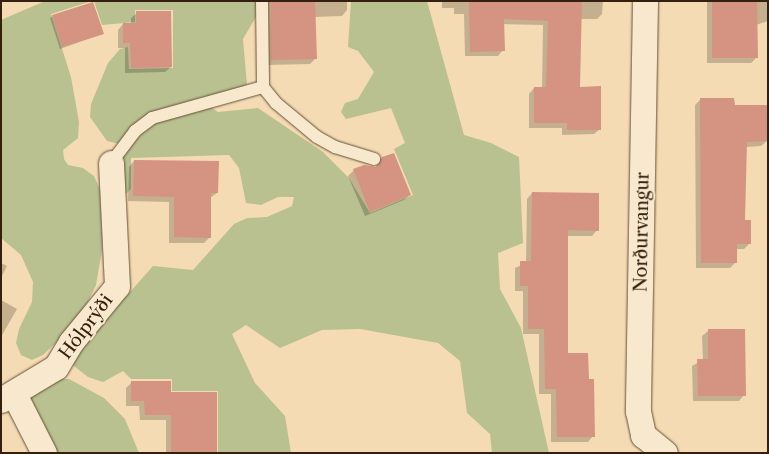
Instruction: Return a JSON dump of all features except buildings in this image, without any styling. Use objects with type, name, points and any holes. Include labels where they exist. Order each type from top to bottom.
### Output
[{"type":"street","name":"Norðurvangur","points":[[645,1],[638,411],[643,434],[664,453]]},
{"type":"street","name":"Hólprýði","points":[[8,397],[56,367],[70,342],[117,286],[111,164]]},
{"type":"street","points":[[8,397],[44,453]]},
{"type":"lane","points":[[262,1],[263,87],[276,103],[317,137],[335,147],[374,158]]},
{"type":"lane","points":[[111,164],[131,135],[152,118],[263,87]]},
{"type":"green space","points":[[45,1],[92,1],[51,14],[71,77],[79,122],[78,138],[63,150],[64,159],[68,165],[83,168],[94,176],[104,198],[102,250],[96,285],[83,312],[64,335],[43,355],[32,360],[21,355],[16,343],[19,329],[32,302],[33,282],[21,255],[1,238],[1,20]]},
{"type":"green space","points":[[94,1],[256,1],[257,15],[243,39],[247,85],[234,93],[212,95],[207,100],[209,106],[218,112],[258,108],[323,152],[349,178],[370,213],[413,195],[394,149],[405,143],[391,108],[346,119],[341,112],[345,103],[358,99],[374,72],[358,51],[348,47],[351,1],[427,1],[464,135],[491,143],[519,157],[523,243],[498,253],[500,289],[521,328],[549,453],[492,453],[490,434],[467,413],[460,361],[438,343],[360,329],[322,330],[280,348],[246,325],[232,334],[255,383],[285,416],[291,453],[218,453],[218,391],[172,391],[172,379],[131,379],[123,371],[103,382],[88,377],[70,363],[73,343],[130,292],[153,266],[193,270],[234,224],[247,218],[267,217],[292,206],[294,197],[278,197],[261,205],[246,203],[239,168],[229,155],[131,158],[131,189],[123,197],[117,197],[124,145],[107,141],[90,117],[91,104],[108,63],[120,49],[128,47],[129,69],[173,68],[173,10],[135,10],[135,22],[102,25]]},
{"type":"green space","points":[[54,379],[69,379],[104,398],[125,419],[139,453],[51,453],[32,416],[30,397]]}]
